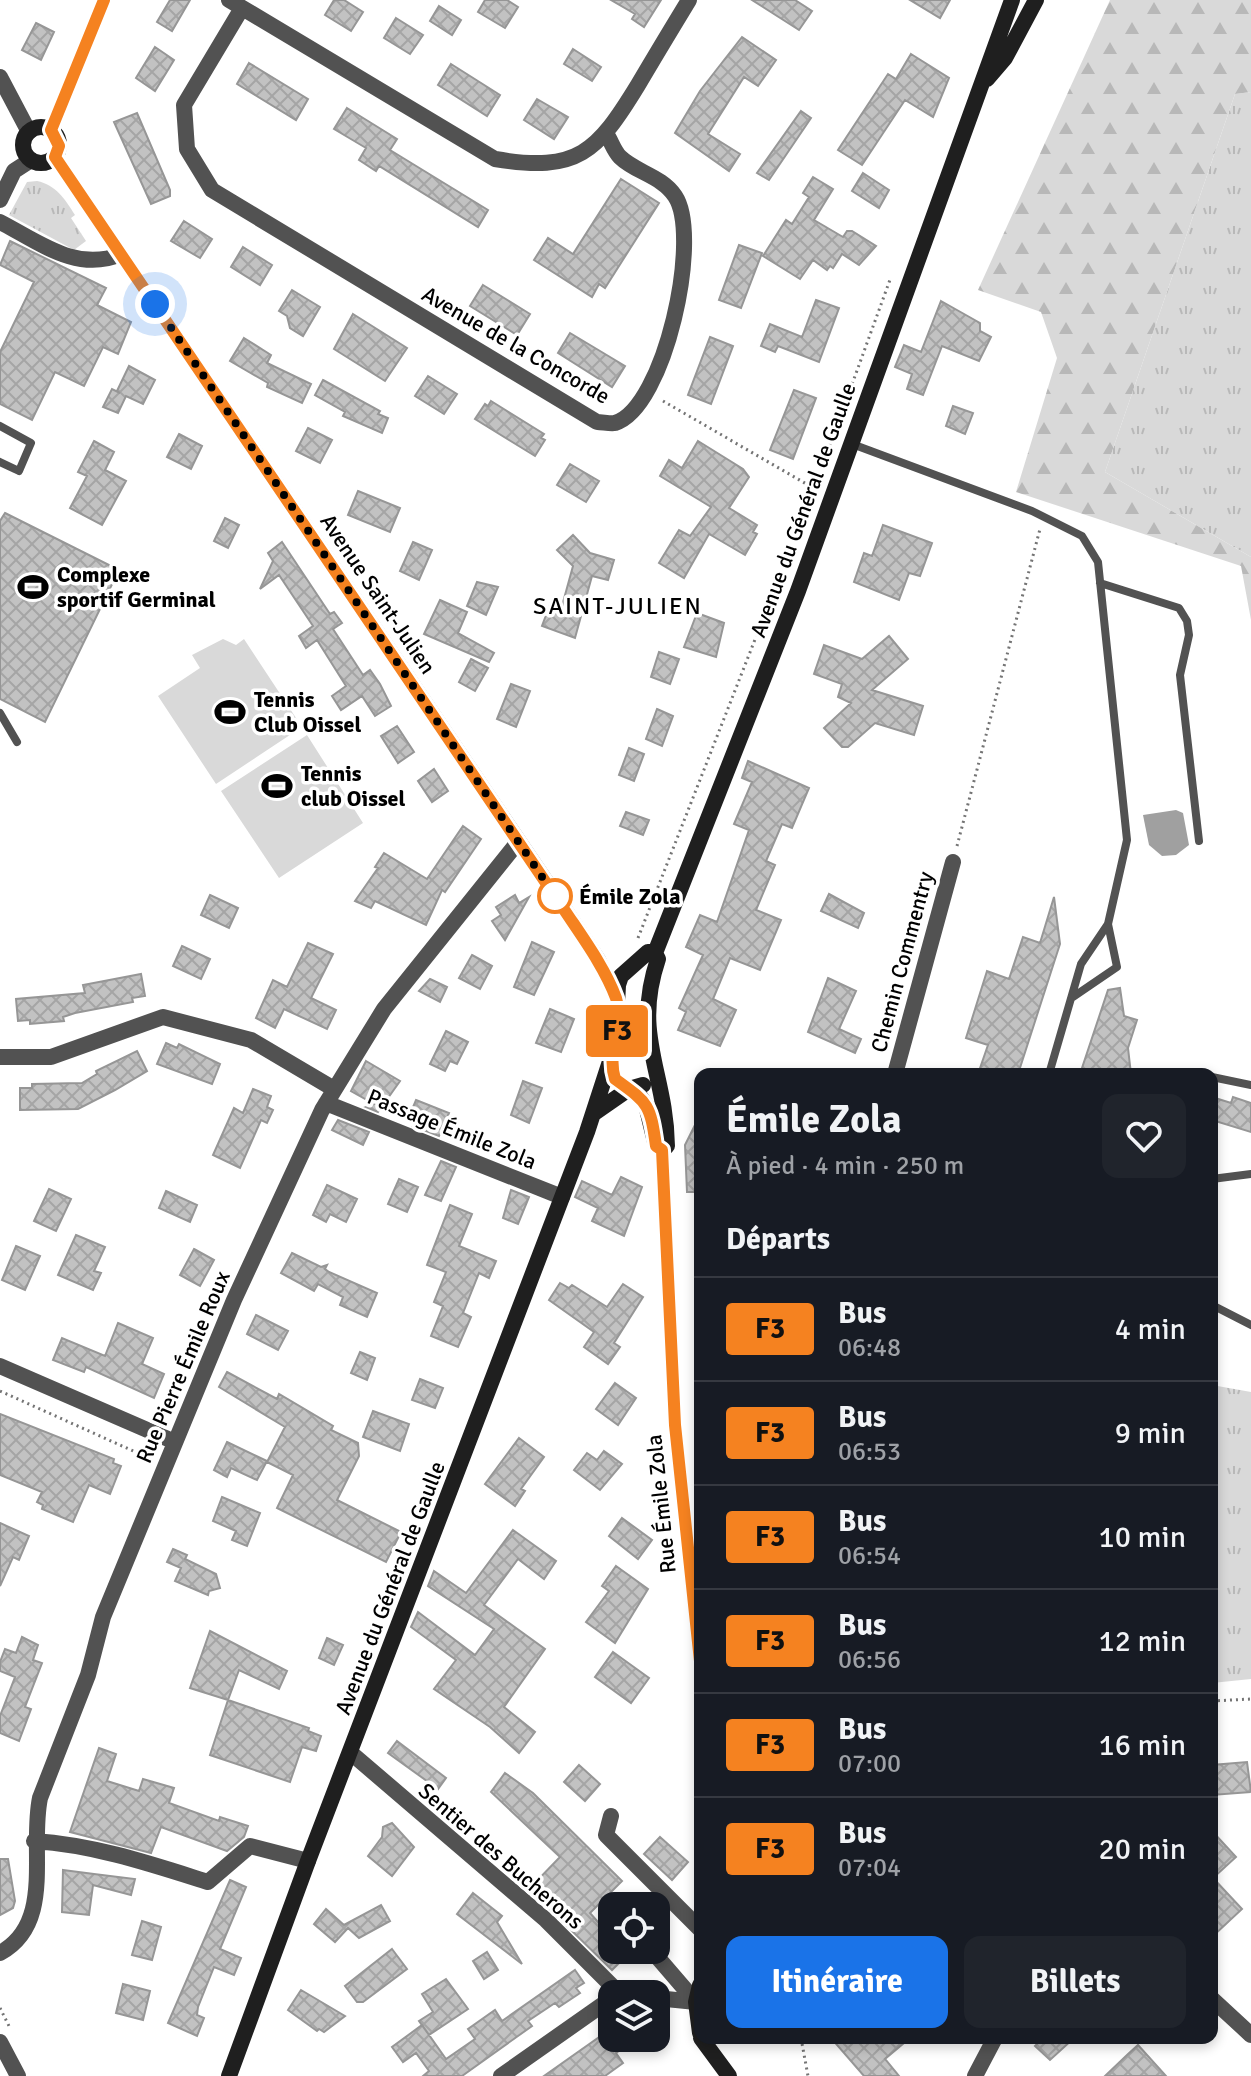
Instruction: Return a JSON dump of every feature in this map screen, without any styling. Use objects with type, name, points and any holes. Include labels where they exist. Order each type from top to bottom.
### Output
[{"type":"main road","points":[[51,130],[104,0]]},
{"type":"main road","name":"Avenue du Général de Gaulle","points":[[654,1072],[646,1026],[650,979],[658,959],[655,953],[798,591],[986,81],[992,47],[1012,0]]},
{"type":"main road","name":"Avenue du Général de Gaulle","points":[[986,81],[1005,58],[1036,0]]},
{"type":"main road","points":[[40,127],[51,130],[59,146],[55,157],[46,163],[31,160],[23,146],[29,132],[40,127]]},
{"type":"main road","name":"Avenue Saint-Julien","points":[[55,157],[598,960],[616,997]]},
{"type":"main road","name":"Avenue du Général de Gaulle","points":[[229,2076],[592,1115],[610,1062],[618,1025],[616,997],[621,976],[648,952],[655,953]]},
{"type":"main road","points":[[598,960],[630,970],[637,969],[650,979]]},
{"type":"main road","points":[[610,1062],[615,1079],[632,1089]]},
{"type":"main road","points":[[592,1115],[632,1089],[646,1084],[654,1072]]},
{"type":"main road","name":"Rue Émile Zola","points":[[654,1072],[667,1121],[667,1146],[662,1150]]},
{"type":"main road","name":"Rue Émile Zola","points":[[632,1089],[646,1105],[656,1146],[662,1150]]},
{"type":"main road","name":"Rue Émile Zola","points":[[662,1150],[675,1425],[694,1589]]},
{"type":"main road","points":[[707,2044],[729,2076]]},
{"type":"street","points":[[607,135],[689,0]]},
{"type":"street","name":"Avenue de la Concorde","points":[[235,4],[495,159],[533,165],[578,156],[607,135],[620,157],[649,174],[676,197],[686,254],[676,318],[645,391],[629,413],[615,423],[597,422],[212,190],[187,149],[184,105],[235,4]]},
{"type":"street","points":[[0,77],[29,132]]},
{"type":"street","points":[[1,195],[14,171],[31,160]]},
{"type":"street","points":[[0,222],[79,262],[104,261],[121,254]]},
{"type":"street","name":"Rue Pierre Émile Roux","points":[[0,1953],[25,1934],[32,1919],[36,1890],[34,1841],[40,1798],[88,1675],[103,1617],[234,1300],[330,1096],[384,1009],[518,842]]},
{"type":"street","name":"Chemin Commentry","points":[[897,1068],[953,862]]},
{"type":"street","name":"Passage Émile Zola","points":[[0,1057],[51,1057],[163,1017],[251,1040],[330,1096],[562,1197]]},
{"type":"street","points":[[0,1366],[175,1442]]},
{"type":"street","name":"Sentier des Bucherons","points":[[351,1753],[546,1920],[605,1980]]},
{"type":"street","points":[[611,1816],[606,1835],[694,1923]]},
{"type":"street","points":[[34,1841],[66,1843],[130,1857],[208,1882],[250,1846],[308,1861]]},
{"type":"street","points":[[663,1964],[694,2000]]},
{"type":"street","points":[[670,1999],[694,2002]]},
{"type":"street","points":[[1218,2005],[1251,2035]]},
{"type":"street","points":[[501,2076],[598,2008]]},
{"type":"street","points":[[0,2042],[18,2076]]},
{"type":"street","points":[[975,2076],[992,2044]]},
{"type":"lane","points":[[0,426],[31,443],[19,471],[0,462]]},
{"type":"lane","points":[[851,444],[1043,517],[1082,536],[1098,562],[1127,840],[1108,924],[1081,964],[1051,1068]]},
{"type":"lane","points":[[1100,583],[1179,608],[1187,621],[1189,635],[1180,675],[1199,841]]},
{"type":"lane","points":[[0,713],[17,742]]},
{"type":"lane","points":[[1073,997],[1117,967],[1108,924]]},
{"type":"lane","points":[[1218,1078],[1251,1085]]},
{"type":"lane","points":[[1218,1178],[1251,1174]]},
{"type":"lane","points":[[1218,1308],[1251,1325]]},
{"type":"path","points":[[636,943],[814,489],[895,267]]},
{"type":"path","points":[[645,391],[814,489]]},
{"type":"path","points":[[953,862],[1004,678],[1043,517]]},
{"type":"path","points":[[0,1391],[166,1465]]},
{"type":"path","points":[[1218,1701],[1251,1699]]},
{"type":"path","points":[[802,2044],[808,2076]]},
{"type":"green space","points":[[1110,0],[1251,0],[1251,92],[1235,94],[1105,472],[1251,557],[1251,620],[1241,566],[1016,492],[1057,358],[1041,312],[978,290]]},
{"type":"green space","points":[[1251,92],[1251,557],[1105,472],[1235,94]]},
{"type":"green space","points":[[37,181],[55,189],[75,215],[71,218],[86,241],[74,250],[9,215],[27,182]]},
{"type":"green space","name":"Tennis Club Oissel","points":[[223,639],[236,645],[244,639],[302,727],[216,784],[158,696],[200,668],[192,655]]},
{"type":"green space","points":[[307,735],[363,823],[279,878],[221,791]]},
{"type":"green space","points":[[1218,1386],[1251,1392],[1251,1679],[1218,1682]]},
{"type":"shaded area","points":[[1176,810],[1183,813],[1189,845],[1176,855],[1162,856],[1149,845],[1143,815]]},
{"type":"building","points":[[170,0],[190,0],[172,31],[157,22]]},
{"type":"building","points":[[334,0],[344,0],[363,12],[351,31],[325,15]]},
{"type":"building","points":[[485,0],[507,0],[518,7],[505,28],[478,12]]},
{"type":"building","points":[[611,0],[661,0],[644,27],[632,19],[635,14]]},
{"type":"building","points":[[752,0],[795,0],[812,11],[799,30]]},
{"type":"building","points":[[910,0],[950,0],[940,18]]},
{"type":"building","points":[[439,6],[461,20],[452,35],[430,21]]},
{"type":"building","points":[[396,18],[423,35],[410,54],[384,38]]},
{"type":"building","points":[[36,23],[54,32],[41,60],[22,50]]},
{"type":"building","points":[[742,37],[776,60],[758,86],[744,77],[708,134],[740,154],[729,171],[675,133],[700,91]]},
{"type":"building","points":[[155,47],[174,60],[155,91],[136,78]]},
{"type":"building","points":[[573,49],[601,67],[592,81],[564,64]]},
{"type":"building","points":[[911,54],[949,78],[933,117],[905,100],[862,165],[838,150],[888,74],[896,79]]},
{"type":"building","points":[[249,63],[308,99],[296,120],[237,84]]},
{"type":"building","points":[[451,64],[500,95],[487,116],[438,85]]},
{"type":"building","points":[[537,99],[568,117],[554,139],[524,120]]},
{"type":"building","points":[[347,108],[397,139],[390,150],[488,210],[478,227],[379,166],[376,171],[359,160],[366,148],[334,129]]},
{"type":"building","points":[[801,111],[811,118],[769,180],[757,173]]},
{"type":"building","points":[[137,113],[170,190],[170,196],[151,204],[114,122]]},
{"type":"building","points":[[863,173],[889,190],[879,208],[852,191]]},
{"type":"building","points":[[813,177],[833,189],[814,220],[843,237],[847,231],[852,231],[876,246],[859,265],[842,254],[833,268],[830,266],[827,270],[813,260],[800,279],[763,256],[786,220],[792,224],[809,197],[803,193]]},
{"type":"building","points":[[621,179],[659,203],[605,288],[599,284],[592,297],[534,260],[548,238],[573,254]]},
{"type":"building","points":[[184,221],[212,239],[200,258],[171,241]]},
{"type":"building","points":[[10,241],[106,288],[97,305],[131,322],[118,354],[103,347],[84,386],[55,372],[32,420],[0,404],[0,352],[34,282],[0,265]]},
{"type":"building","points":[[739,245],[762,253],[741,308],[719,300]]},
{"type":"building","points":[[243,247],[272,265],[260,285],[231,267]]},
{"type":"building","points":[[483,285],[530,314],[517,335],[470,306]]},
{"type":"building","points":[[292,290],[320,307],[303,336],[290,328],[287,316],[279,311]]},
{"type":"building","points":[[816,300],[839,308],[819,362],[778,346],[775,352],[761,346],[770,324],[802,337]]},
{"type":"building","points":[[941,301],[980,323],[980,331],[991,337],[979,361],[942,346],[923,395],[907,389],[912,374],[895,367],[904,345],[921,352]]},
{"type":"building","points":[[353,314],[407,348],[385,381],[334,349]]},
{"type":"building","points":[[570,333],[625,366],[612,387],[558,353]]},
{"type":"building","points":[[710,337],[733,346],[711,404],[688,395]]},
{"type":"building","points":[[244,338],[271,355],[267,363],[311,384],[302,403],[267,387],[268,383],[230,361]]},
{"type":"building","points":[[129,366],[155,380],[143,404],[126,396],[118,413],[103,407],[112,389],[120,393],[117,391]]},
{"type":"building","points":[[428,376],[457,394],[444,414],[415,396]]},
{"type":"building","points":[[323,380],[388,418],[382,433],[343,416],[345,412],[315,395]]},
{"type":"building","points":[[794,390],[816,398],[793,459],[770,450]]},
{"type":"building","points":[[491,401],[544,434],[541,438],[545,440],[535,456],[475,419],[485,404],[488,406]]},
{"type":"building","points":[[953,406],[973,413],[965,434],[946,426]]},
{"type":"building","points":[[308,428],[332,440],[320,463],[296,451]]},
{"type":"building","points":[[179,434],[202,446],[191,469],[167,457]]},
{"type":"building","points":[[94,441],[114,452],[105,470],[126,481],[102,525],[70,508],[87,476],[78,472]]},
{"type":"building","points":[[698,441],[743,469],[749,477],[729,508],[757,525],[753,532],[757,534],[745,555],[709,534],[684,578],[659,563],[679,530],[690,536],[711,507],[660,476],[669,460],[682,468]]},
{"type":"building","points":[[570,464],[599,481],[586,502],[557,485]]},
{"type":"building","points":[[358,491],[400,508],[390,532],[348,515]]},
{"type":"building","points":[[5,513],[119,570],[45,722],[0,699],[0,521]]},
{"type":"building","points":[[225,518],[239,525],[228,548],[214,541]]},
{"type":"building","points":[[883,525],[932,543],[920,576],[909,573],[899,600],[854,582],[864,553],[872,556]]},
{"type":"building","points":[[573,535],[590,553],[614,560],[608,580],[592,576],[575,638],[542,626],[551,602],[562,606],[573,566],[557,550]]},
{"type":"building","points":[[282,542],[330,614],[334,612],[342,623],[333,629],[363,675],[370,670],[380,684],[391,706],[375,716],[362,696],[341,710],[332,696],[346,686],[317,640],[306,648],[299,636],[313,626],[279,575],[260,589],[273,561],[268,553]]},
{"type":"building","points":[[413,542],[432,550],[419,580],[400,571]]},
{"type":"building","points":[[477,582],[498,587],[486,615],[467,606]]},
{"type":"building","points":[[440,600],[467,612],[458,633],[494,653],[489,662],[424,634]]},
{"type":"building","points":[[697,613],[724,623],[716,657],[684,647]]},
{"type":"building","points":[[889,636],[908,659],[872,690],[923,706],[914,735],[875,723],[848,747],[842,747],[824,728],[851,703],[838,697],[842,684],[814,674],[824,645],[862,659]]},
{"type":"building","points":[[659,652],[679,659],[670,684],[651,677]]},
{"type":"building","points":[[471,659],[488,668],[475,691],[459,682]]},
{"type":"building","points":[[511,684],[530,691],[516,727],[497,719]]},
{"type":"building","points":[[657,709],[673,716],[662,746],[646,739]]},
{"type":"building","points":[[397,726],[414,752],[398,763],[381,736]]},
{"type":"building","points":[[629,748],[644,754],[634,781],[619,775]]},
{"type":"building","points":[[748,761],[809,788],[792,828],[782,824],[766,861],[775,865],[756,910],[781,920],[760,970],[730,958],[713,999],[736,1010],[720,1046],[678,1030],[686,1012],[679,1008],[703,955],[686,947],[700,915],[717,922],[749,830],[734,824],[752,782],[742,778]]},
{"type":"building","points":[[434,769],[448,791],[432,802],[418,781]]},
{"type":"building","points":[[626,812],[649,820],[643,835],[620,826]]},
{"type":"building","points":[[463,826],[481,839],[445,892],[442,890],[426,925],[375,901],[371,908],[355,901],[378,868],[375,867],[384,853],[427,879]]},
{"type":"building","points":[[829,894],[864,913],[858,928],[821,911]]},
{"type":"building","points":[[210,895],[238,908],[229,928],[201,915]]},
{"type":"building","points":[[515,895],[519,903],[529,897],[505,940],[492,921],[501,915],[496,907]]},
{"type":"building","points":[[1054,897],[1060,944],[1020,1068],[980,1068],[988,1045],[966,1038],[987,971],[1009,979],[1023,937],[1040,943]]},
{"type":"building","points":[[532,942],[554,952],[534,995],[514,987]]},
{"type":"building","points":[[308,943],[333,954],[311,998],[336,1010],[327,1029],[284,1009],[275,1028],[256,1018],[273,980],[287,987]]},
{"type":"building","points":[[182,946],[210,959],[201,979],[173,966]]},
{"type":"building","points":[[472,955],[492,966],[480,989],[459,978]]},
{"type":"building","points":[[141,974],[145,996],[132,998],[133,1002],[75,1013],[63,1017],[64,1021],[30,1024],[30,1020],[18,1021],[16,999],[85,993],[83,985]]},
{"type":"building","points":[[828,978],[856,991],[839,1029],[861,1039],[855,1053],[808,1032]]},
{"type":"building","points":[[430,979],[447,987],[440,1002],[419,991]]},
{"type":"building","points":[[1120,988],[1124,1016],[1137,1020],[1128,1048],[1130,1068],[1082,1068],[1108,990]]},
{"type":"building","points":[[550,1009],[574,1019],[561,1052],[536,1043]]},
{"type":"building","points":[[446,1031],[468,1042],[457,1064],[450,1061],[445,1071],[430,1064]]},
{"type":"building","points":[[166,1043],[177,1048],[179,1044],[220,1064],[212,1084],[157,1064]]},
{"type":"building","points":[[137,1051],[147,1071],[78,1109],[20,1110],[20,1088],[32,1088],[32,1084],[82,1083],[97,1074],[96,1071]]},
{"type":"building","points":[[366,1061],[400,1081],[378,1112],[366,1107],[374,1104],[351,1091]]},
{"type":"building","points":[[523,1081],[542,1088],[529,1123],[511,1115]]},
{"type":"building","points":[[253,1089],[271,1096],[267,1107],[273,1110],[267,1123],[261,1120],[240,1168],[213,1155],[234,1108],[243,1113]]},
{"type":"building","points":[[1233,1097],[1251,1103],[1251,1132],[1218,1122],[1218,1099],[1231,1103]]},
{"type":"building","points":[[416,1100],[449,1113],[439,1136],[413,1126],[415,1122],[408,1119]]},
{"type":"building","points":[[338,1120],[369,1132],[363,1145],[332,1130]]},
{"type":"building","points":[[694,1127],[694,1192],[687,1192],[685,1145]]},
{"type":"building","points":[[441,1161],[456,1167],[441,1201],[425,1195]]},
{"type":"building","points":[[621,1177],[642,1187],[624,1236],[592,1221],[598,1208],[575,1197],[582,1181],[612,1195]]},
{"type":"building","points":[[399,1179],[418,1187],[407,1212],[388,1204]]},
{"type":"building","points":[[327,1185],[357,1199],[346,1222],[330,1214],[326,1222],[313,1215]]},
{"type":"building","points":[[49,1189],[71,1199],[56,1231],[34,1221]]},
{"type":"building","points":[[511,1190],[529,1197],[518,1224],[503,1218]]},
{"type":"building","points":[[166,1191],[197,1205],[190,1222],[159,1208]]},
{"type":"building","points":[[450,1205],[472,1214],[459,1246],[496,1261],[489,1278],[479,1273],[463,1313],[471,1317],[458,1347],[431,1336],[443,1306],[434,1302],[446,1272],[427,1265]]},
{"type":"building","points":[[76,1235],[105,1247],[94,1271],[101,1273],[93,1290],[58,1275]]},
{"type":"building","points":[[16,1246],[40,1256],[25,1290],[2,1280]]},
{"type":"building","points":[[194,1249],[214,1260],[200,1286],[180,1275]]},
{"type":"building","points":[[292,1253],[321,1267],[327,1265],[325,1269],[329,1272],[377,1293],[367,1317],[340,1305],[343,1297],[318,1284],[314,1291],[281,1273]]},
{"type":"building","points":[[560,1283],[569,1288],[572,1285],[607,1307],[623,1284],[643,1297],[614,1343],[620,1347],[608,1364],[584,1347],[594,1332],[549,1300]]},
{"type":"building","points":[[256,1315],[288,1331],[278,1350],[247,1334]]},
{"type":"building","points":[[118,1323],[153,1338],[142,1364],[164,1374],[154,1398],[86,1367],[84,1372],[53,1360],[62,1338],[105,1356]]},
{"type":"building","points":[[360,1352],[375,1358],[367,1380],[351,1373]]},
{"type":"building","points":[[227,1372],[277,1399],[279,1394],[333,1426],[331,1430],[358,1443],[359,1456],[337,1500],[401,1532],[386,1562],[277,1508],[293,1475],[267,1462],[285,1427],[219,1387]]},
{"type":"building","points":[[420,1379],[443,1388],[435,1408],[412,1400]]},
{"type":"building","points":[[615,1383],[636,1398],[618,1425],[596,1409]]},
{"type":"building","points":[[373,1411],[409,1424],[400,1451],[363,1437]]},
{"type":"building","points":[[0,1414],[114,1459],[113,1463],[121,1466],[110,1494],[89,1485],[73,1522],[42,1509],[43,1505],[37,1502],[42,1492],[0,1475]]},
{"type":"building","points":[[519,1438],[544,1457],[521,1489],[525,1491],[515,1506],[485,1484]]},
{"type":"building","points":[[227,1442],[267,1461],[257,1480],[231,1468],[227,1477],[214,1470]]},
{"type":"building","points":[[604,1451],[622,1464],[600,1490],[574,1470],[587,1453],[597,1460]]},
{"type":"building","points":[[222,1497],[260,1513],[247,1546],[232,1540],[236,1531],[213,1521]]},
{"type":"building","points":[[622,1518],[652,1540],[638,1559],[609,1536]]},
{"type":"building","points":[[0,1523],[29,1536],[19,1560],[13,1557],[0,1586]]},
{"type":"building","points":[[513,1530],[556,1561],[544,1579],[518,1559],[484,1605],[545,1649],[504,1707],[535,1732],[519,1753],[490,1727],[434,1689],[456,1660],[411,1627],[418,1612],[475,1655],[494,1629],[428,1586],[434,1571],[466,1593]]},
{"type":"building","points":[[173,1549],[187,1555],[185,1559],[216,1574],[220,1588],[209,1591],[208,1595],[175,1581],[181,1568],[167,1562]]},
{"type":"building","points":[[616,1566],[648,1589],[615,1643],[586,1622],[609,1591],[602,1586]]},
{"type":"building","points":[[210,1631],[287,1671],[279,1689],[239,1670],[228,1700],[190,1688]]},
{"type":"building","points":[[22,1637],[38,1645],[33,1660],[42,1663],[25,1707],[31,1709],[19,1741],[0,1733],[0,1716],[15,1677],[0,1671],[0,1662],[5,1649],[16,1653]]},
{"type":"building","points":[[327,1638],[343,1645],[334,1665],[319,1658]]},
{"type":"building","points":[[613,1652],[649,1678],[631,1703],[595,1677]]},
{"type":"building","points":[[228,1700],[309,1728],[308,1731],[321,1736],[316,1751],[302,1747],[290,1782],[210,1755]]},
{"type":"building","points":[[397,1741],[446,1778],[438,1789],[388,1753]]},
{"type":"building","points":[[99,1748],[116,1754],[107,1781],[139,1791],[143,1779],[174,1788],[169,1803],[219,1821],[220,1817],[248,1826],[244,1837],[227,1851],[161,1827],[151,1853],[70,1832]]},
{"type":"building","points":[[1247,1762],[1251,1792],[1218,1795],[1218,1764]]},
{"type":"building","points":[[579,1765],[600,1784],[585,1801],[564,1782]]},
{"type":"building","points":[[505,1773],[533,1793],[622,1881],[611,1892],[598,1892],[598,1905],[590,1913],[598,1922],[598,1956],[529,1889],[560,1857],[491,1792]]},
{"type":"building","points":[[392,1823],[414,1847],[392,1876],[368,1856],[382,1837],[383,1827]]},
{"type":"building","points":[[660,1837],[688,1862],[672,1880],[644,1854]]},
{"type":"building","points":[[1218,1838],[1236,1857],[1218,1873]]},
{"type":"building","points":[[0,1859],[8,1859],[15,1901],[13,1908],[0,1915]]},
{"type":"building","points":[[63,1870],[135,1879],[131,1895],[93,1885],[89,1915],[62,1912]]},
{"type":"building","points":[[230,1880],[246,1887],[220,1949],[241,1958],[234,1975],[214,1967],[198,2007],[197,2015],[204,2018],[197,2036],[168,2023]]},
{"type":"building","points":[[1218,1883],[1242,1909],[1218,1931]]},
{"type":"building","points":[[473,1893],[502,1916],[497,1922],[522,1964],[457,1914]]},
{"type":"building","points":[[381,1905],[390,1921],[359,1938],[348,1928],[335,1942],[314,1924],[326,1909],[344,1925]]},
{"type":"building","points":[[142,1921],[161,1927],[152,1960],[132,1955]]},
{"type":"building","points":[[392,1949],[407,1969],[363,2002],[357,2002],[345,1986]]},
{"type":"building","points":[[487,1952],[498,1970],[484,1979],[473,1961]]},
{"type":"building","points":[[575,1970],[584,1983],[576,1988],[580,1993],[559,2007],[555,2003],[528,2021],[532,2026],[462,2076],[423,2076],[429,2071],[416,2053],[403,2062],[392,2047],[422,2025],[446,2059],[475,2039],[468,2029],[495,2010],[502,2021]]},
{"type":"building","points":[[446,1979],[468,2009],[429,2035],[419,2021],[433,2012],[422,1994]]},
{"type":"building","points":[[123,1984],[150,1991],[143,2020],[116,2013]]},
{"type":"building","points":[[301,1990],[345,2016],[324,2032],[317,2031],[288,2010]]},
{"type":"building","points":[[598,2038],[598,2052],[617,2052],[623,2063],[605,2076],[544,2076]]},
{"type":"building","points":[[836,2044],[903,2044],[885,2059],[899,2076],[864,2076]]},
{"type":"building","points":[[1037,2044],[1067,2044],[1050,2060],[1035,2046]]},
{"type":"building","points":[[1138,2045],[1166,2076],[1105,2076],[1127,2055]]},
{"type":"bus line","name":"F3","points":[[104,0],[51,130],[59,146],[55,157],[598,960],[616,997],[618,1025],[610,1062],[615,1079],[629,1089],[635,1089],[646,1105],[656,1146],[662,1150],[675,1425],[694,1615]]},
{"type":"place","name":"Complexe sportif Germinal","points":[[33,587]]},
{"type":"place","name":"Tennis Club Oissel","points":[[230,712]]},
{"type":"place","name":"Tennis club Oissel","points":[[277,786]]},
{"type":"place","name":"Émile Zola","points":[[555,896]]},
{"type":"district","name":"SAINT-JULIEN","points":[[618,606]]},
{"type":"route","points":[[155,304],[555,896]]}]
